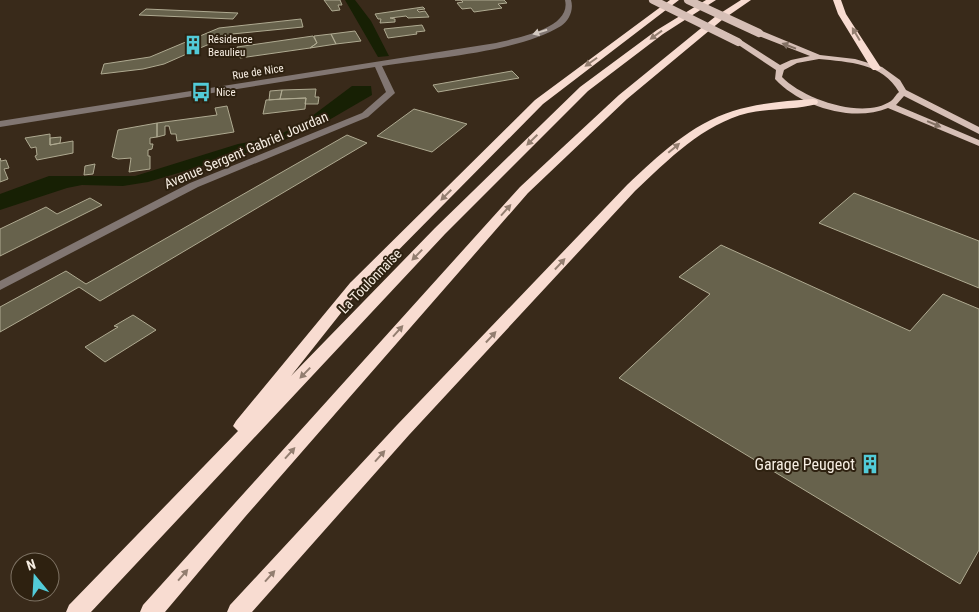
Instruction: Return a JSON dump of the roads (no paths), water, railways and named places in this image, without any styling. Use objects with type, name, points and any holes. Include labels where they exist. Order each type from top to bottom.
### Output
[{"type":"highway","points":[[174,511],[355,286],[539,102],[675,0]]},
{"type":"highway","name":"La Toulonnaise","points":[[77,612],[440,231],[584,89],[660,32],[712,0]]},
{"type":"highway","points":[[151,612],[244,504],[524,190],[623,97],[719,18],[746,0]]},
{"type":"highway","points":[[836,0],[842,14],[876,68]]},
{"type":"highway","points":[[238,612],[403,430],[631,188],[664,157],[686,139],[726,117],[771,106],[812,102]]},
{"type":"main road","points":[[653,0],[738,42],[780,69]]},
{"type":"main road","points":[[688,0],[759,33],[819,57]]},
{"type":"main road","points":[[819,57],[838,58],[876,68],[900,83],[903,92],[900,99],[889,105],[874,109],[854,110],[812,102],[795,95],[783,86],[778,77],[780,69],[788,63],[819,57]]},
{"type":"main road","points":[[903,92],[979,131]]},
{"type":"main road","points":[[889,105],[979,144]]},
{"type":"street","name":"Rue de Nice","points":[[0,124],[431,56],[510,41],[560,24],[566,17],[570,3],[568,0]]},
{"type":"street","name":"Avenue Sergent Gabriel Jourdan","points":[[0,286],[194,185],[365,115],[391,93],[377,64]]},
{"type":"place","name":"Résidence Beaulieu","points":[[193,45]]},
{"type":"place","name":"Nice","points":[[201,92]]},
{"type":"place","name":"Garage Peugeot","points":[[870,464]]}]
